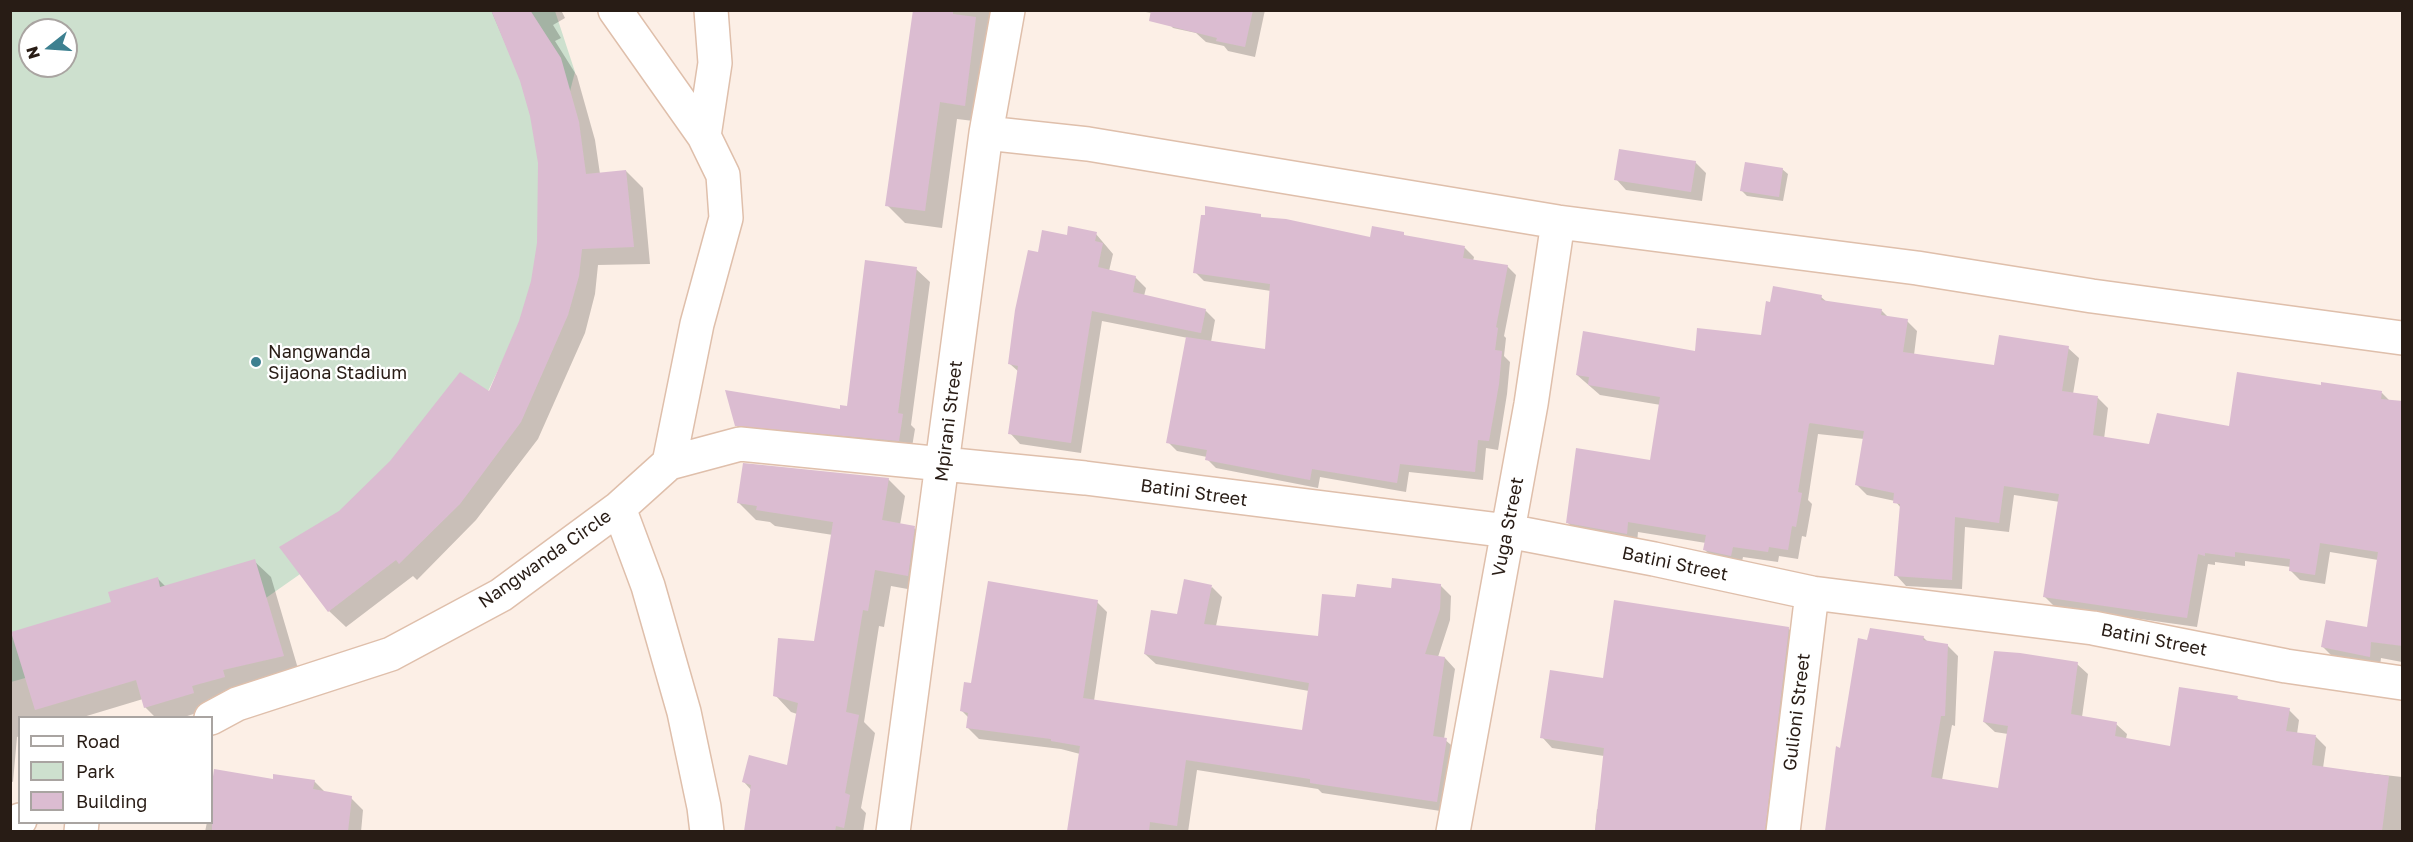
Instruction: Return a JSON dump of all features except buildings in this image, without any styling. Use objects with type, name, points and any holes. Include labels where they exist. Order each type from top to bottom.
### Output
[{"type":"street","points":[[615,10],[704,136],[723,175],[726,218],[697,324],[669,463]]},
{"type":"street","points":[[704,136],[715,63],[711,10]]},
{"type":"street","name":"Mpirani Street","points":[[893,831],[944,463],[986,133],[1008,10]]},
{"type":"street","points":[[986,133],[1100,146],[1558,222],[1917,267],[2092,296],[2403,338]]},
{"type":"street","name":"Vuga Street","points":[[1453,831],[1531,404],[1558,222]]},
{"type":"street","name":"Nangwanda Circle","points":[[213,716],[237,704],[391,654],[501,595],[619,508],[669,463],[740,444],[944,463]]},
{"type":"street","name":"Batini Street","points":[[944,463],[1085,478],[1508,531],[1812,593],[2093,628],[2286,666],[2403,683]]},
{"type":"street","points":[[619,508],[648,586],[684,712],[707,831]]},
{"type":"street","name":"Gulioni Street","points":[[1783,831],[1812,593]]},
{"type":"green space","name":"Nangwanda Sijaona Stadium","points":[[11,11],[555,11],[575,72],[554,153],[548,242],[523,318],[481,406],[353,537],[236,619],[11,682]]},
{"type":"place","name":"Nangwanda Sijaona Stadium","points":[[256,362]]}]
